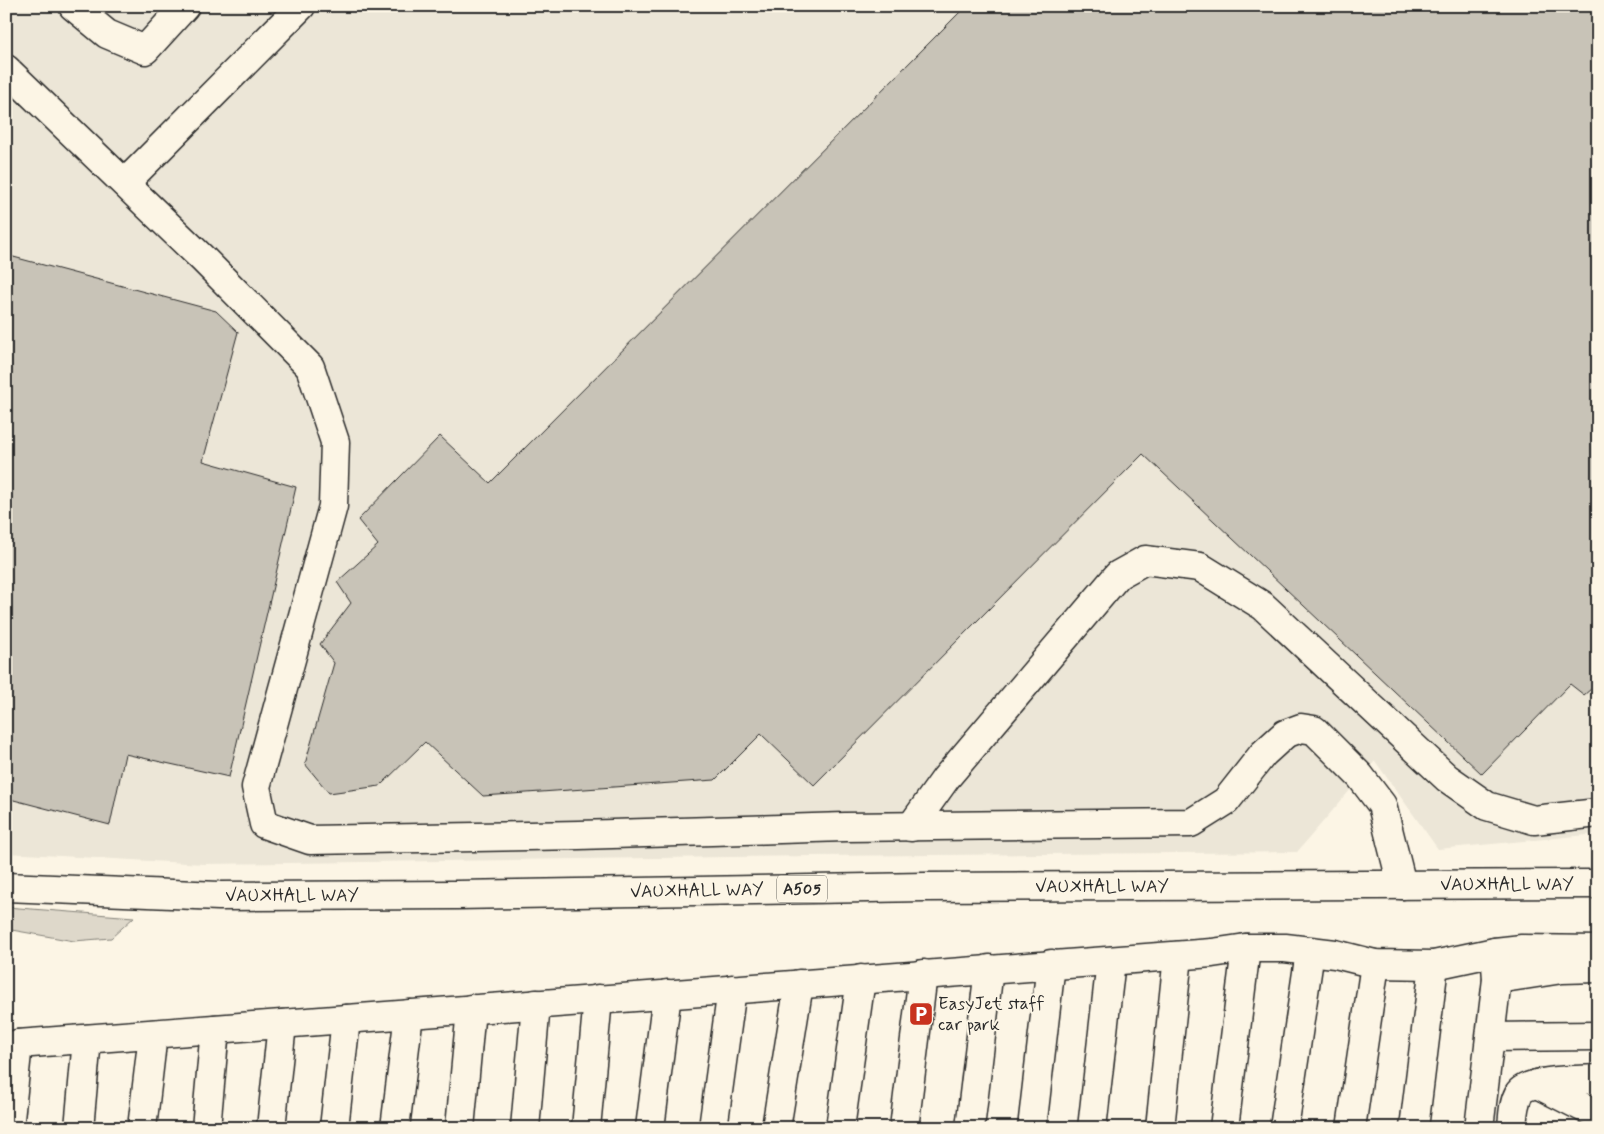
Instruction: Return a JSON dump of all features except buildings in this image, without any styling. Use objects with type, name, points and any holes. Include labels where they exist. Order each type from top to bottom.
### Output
[{"type":"main road","points":[[73,6],[107,34],[145,50],[183,7]]},
{"type":"main road","points":[[124,183],[300,6]]},
{"type":"main road","points":[[6,68],[203,258],[310,367],[335,442],[333,506],[256,788],[264,824],[310,840],[910,826],[1191,823],[1226,801],[1263,754],[1285,734],[1301,728],[1314,730],[1360,776],[1382,805],[1402,885]]},
{"type":"main road","points":[[910,826],[946,778],[1118,575],[1145,560],[1200,568],[1263,606],[1447,778],[1487,806],[1534,820],[1598,813]]},
{"type":"main road","name":"VAUXHALL WAY","points":[[6,887],[219,896],[477,895],[924,888],[1598,884]]},
{"type":"main road","points":[[1224,1128],[1246,948]]},
{"type":"main road","points":[[10,1128],[12,1046],[1051,964],[1178,956],[1246,948],[1285,948],[1335,954],[1375,964],[1434,965],[1495,952],[1522,949],[1598,950]]},
{"type":"main road","points":[[1284,1128],[1310,952]]},
{"type":"main road","points":[[1479,1128],[1497,979],[1495,952]]},
{"type":"main road","points":[[1160,1128],[1178,956]]},
{"type":"main road","points":[[1092,1128],[1111,961]]},
{"type":"main road","points":[[1032,1128],[1051,964]]},
{"type":"main road","points":[[1351,1128],[1375,964]]},
{"type":"main road","points":[[1414,1128],[1434,965]]},
{"type":"main road","points":[[1497,979],[1562,969],[1598,968]]},
{"type":"main road","points":[[970,1128],[989,969]]},
{"type":"main road","points":[[904,1128],[923,974]]},
{"type":"main road","points":[[840,1128],[861,979]]},
{"type":"main road","points":[[776,1128],[799,984]]},
{"type":"main road","points":[[713,1128],[732,989]]},
{"type":"main road","points":[[650,1128],[667,994]]},
{"type":"main road","points":[[586,1128],[598,1000]]},
{"type":"main road","points":[[526,1128],[536,1004]]},
{"type":"main road","points":[[460,1128],[471,1009]]},
{"type":"main road","points":[[395,1128],[409,1014]]},
{"type":"main road","points":[[334,1128],[346,1019]]},
{"type":"main road","points":[[271,1128],[282,1024]]},
{"type":"main road","points":[[206,1128],[215,1029]]},
{"type":"main road","points":[[142,1128],[153,1034]]},
{"type":"main road","points":[[1491,1037],[1598,1036]]},
{"type":"main road","points":[[79,1128],[87,1039]]},
{"type":"main road","points":[[1512,1128],[1514,1106],[1519,1092],[1527,1086],[1549,1082],[1598,1079]]},
{"type":"main road","points":[[1537,1084],[1598,1115]]},
{"type":"shaded area","points":[[6,6],[1598,6],[1598,834],[1438,849],[1375,761],[1297,852],[204,864],[6,853]]},
{"type":"shaded area","points":[[6,907],[134,917],[111,938],[74,941],[6,929]]},
{"type":"place","name":"EasyJet staff car park","points":[[921,1014]]}]
